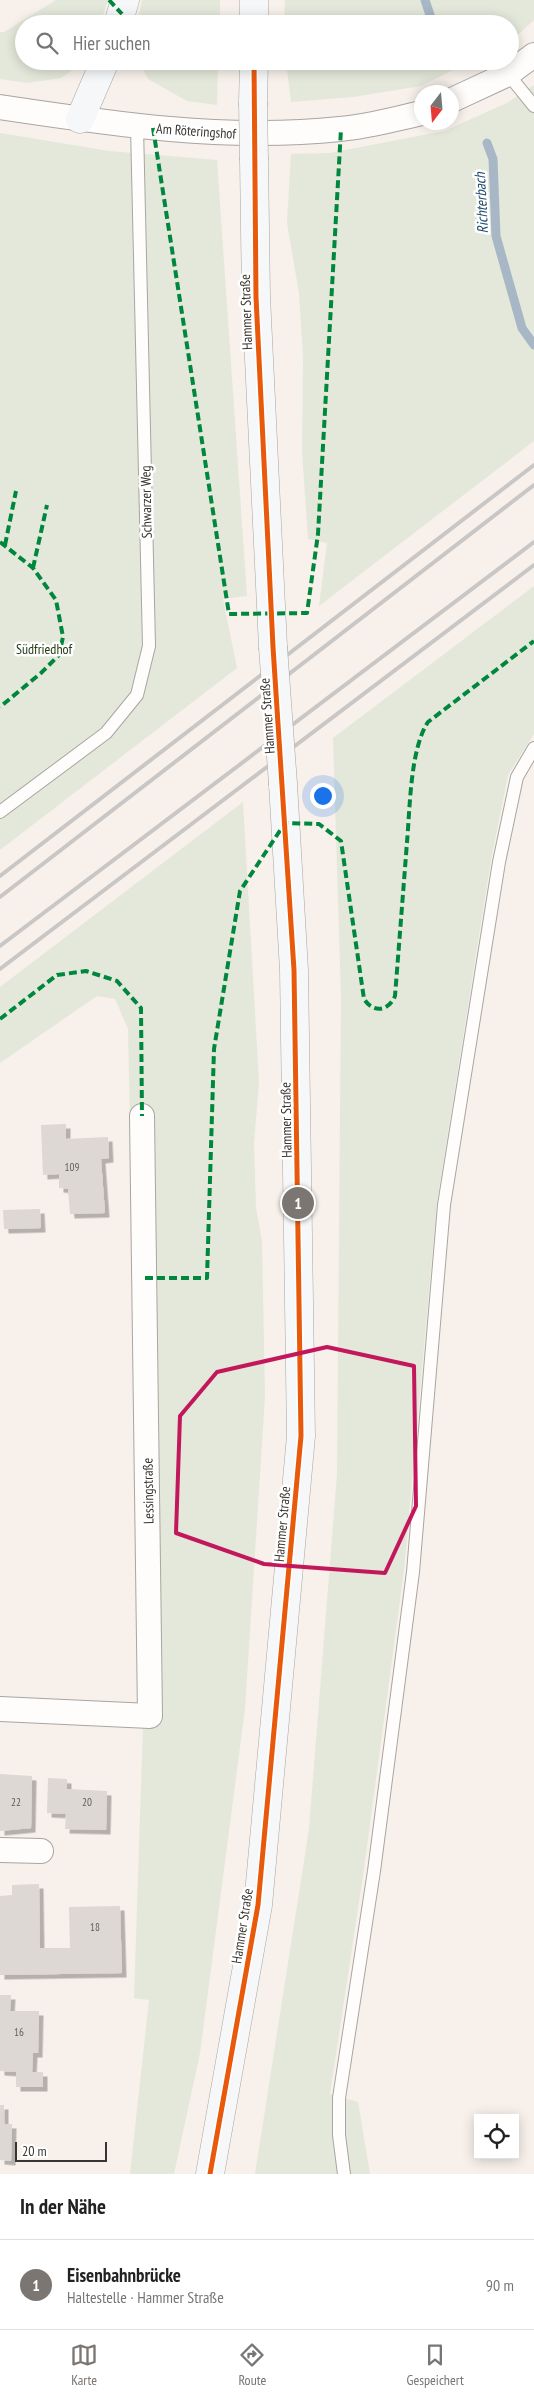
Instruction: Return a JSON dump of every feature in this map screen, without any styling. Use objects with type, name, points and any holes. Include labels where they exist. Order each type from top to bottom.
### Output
[{"type":"main road","points":[[121,15],[125,0]]},
{"type":"main road","points":[[254,0],[254,15]]},
{"type":"main road","points":[[80,119],[101,70]]},
{"type":"main road","name":"Hammer Straße","points":[[210,2174],[258,1905],[301,1436],[294,970],[273,646],[256,297],[254,70]]},
{"type":"street","points":[[519,66],[534,55]]},
{"type":"street","points":[[459,97],[513,70]]},
{"type":"street","name":"Am Röteringshof","points":[[0,106],[137,127],[218,134],[341,129],[414,115]]},
{"type":"street","name":"Lessingstraße","points":[[0,1709],[150,1716],[142,1116]]},
{"type":"street","points":[[0,1850],[41,1851]]},
{"type":"lane","points":[[508,74],[534,106]]},
{"type":"lane","name":"Schwarzer Weg","points":[[0,812],[106,733],[137,695],[149,646],[137,127]]},
{"type":"lane","points":[[344,2174],[339,2134],[339,2098],[374,1871],[413,1572],[444,1205],[499,862],[517,777],[534,748]]},
{"type":"highlighted area","points":[[327,1347],[414,1366],[416,1506],[385,1573],[264,1564],[176,1533],[180,1416],[217,1372]]},
{"type":"green space","points":[[56,0],[108,0],[103,15],[32,15]]},
{"type":"green space","points":[[142,0],[220,0],[220,15],[139,15]]},
{"type":"green space","points":[[285,0],[534,0],[534,20],[519,34],[519,15],[284,15]]},
{"type":"green space","points":[[15,25],[15,70],[73,70],[61,78],[27,83],[0,79],[0,32],[4,32]]},
{"type":"green space","points":[[143,70],[218,70],[217,105],[187,101],[148,79]]},
{"type":"green space","points":[[287,70],[453,70],[423,85],[414,85],[414,87],[353,97],[291,102]]},
{"type":"green space","points":[[534,85],[534,441],[319,606],[327,543],[308,539],[302,451],[303,358],[299,293],[287,223],[291,154],[330,153],[446,130],[459,130],[459,124],[507,103]]},
{"type":"green space","name":"Südfriedhof","points":[[0,133],[109,151],[217,160],[247,596],[223,599],[237,668],[0,850]]},
{"type":"green space","points":[[534,586],[534,734],[508,775],[491,860],[437,1202],[404,1570],[364,1869],[330,2094],[358,2102],[370,2174],[255,2174],[309,1829],[337,1474],[341,997],[333,738]]},
{"type":"green space","points":[[243,802],[259,1083],[254,1143],[256,1208],[262,1241],[265,1396],[245,1709],[200,2053],[174,2174],[130,2174],[149,2000],[134,1998],[143,1726],[128,1029],[115,999],[97,996],[0,1063],[0,987]]},
{"type":"building","points":[[66,1124],[66,1139],[108,1137],[109,1158],[101,1159],[105,1213],[70,1214],[68,1189],[59,1188],[59,1174],[43,1175],[41,1125]]},
{"type":"building","points":[[40,1209],[41,1228],[4,1229],[3,1210]]},
{"type":"building","points":[[0,1774],[32,1776],[31,1828],[0,1831]]},
{"type":"building","points":[[48,1778],[67,1779],[67,1789],[107,1791],[106,1830],[65,1829],[66,1814],[47,1813]]},
{"type":"building","points":[[39,1884],[40,1948],[70,1948],[69,1907],[120,1906],[122,1973],[0,1975],[0,1896],[12,1895],[12,1885]]},
{"type":"building","points":[[0,1995],[11,1995],[10,2011],[39,2011],[38,2053],[33,2053],[32,2072],[43,2072],[43,2087],[16,2087],[16,2072],[0,2071]]},
{"type":"building","points":[[0,2105],[4,2105],[4,2124],[12,2124],[11,2161],[0,2160]]},
{"type":"waterway","name":"Richterbach","points":[[425,0],[430,15]]},
{"type":"waterway","name":"Richterbach","points":[[487,143],[493,159],[496,236],[522,328],[534,345]]},
{"type":"railway","points":[[0,876],[534,465]]},
{"type":"railway","points":[[0,897],[534,485]]},
{"type":"railway","points":[[0,946],[534,542]]},
{"type":"railway","points":[[0,969],[534,565]]},
{"type":"marked path","points":[[109,0],[122,14]]},
{"type":"marked path","points":[[153,128],[229,614],[307,613],[318,534],[341,129]]},
{"type":"marked path","points":[[5,545],[16,491]]},
{"type":"marked path","points":[[33,568],[47,505]]},
{"type":"marked path","points":[[0,542],[33,568],[56,600],[63,637],[59,655],[41,673],[0,707]]},
{"type":"marked path","points":[[145,1278],[207,1278],[214,1049],[240,891],[285,823],[319,824],[341,841],[364,999],[372,1007],[380,1009],[388,1005],[395,996],[412,780],[414,763],[422,734],[428,722],[534,641]]},
{"type":"marked path","points":[[0,1019],[57,975],[86,971],[117,981],[141,1008],[142,1116]]},
{"type":"cycle path","points":[[210,2174],[258,1905],[301,1436],[294,970],[273,647],[256,297],[254,70]]},
{"type":"place","name":"Eisenbahnbrücke","points":[[298,1203]]}]
